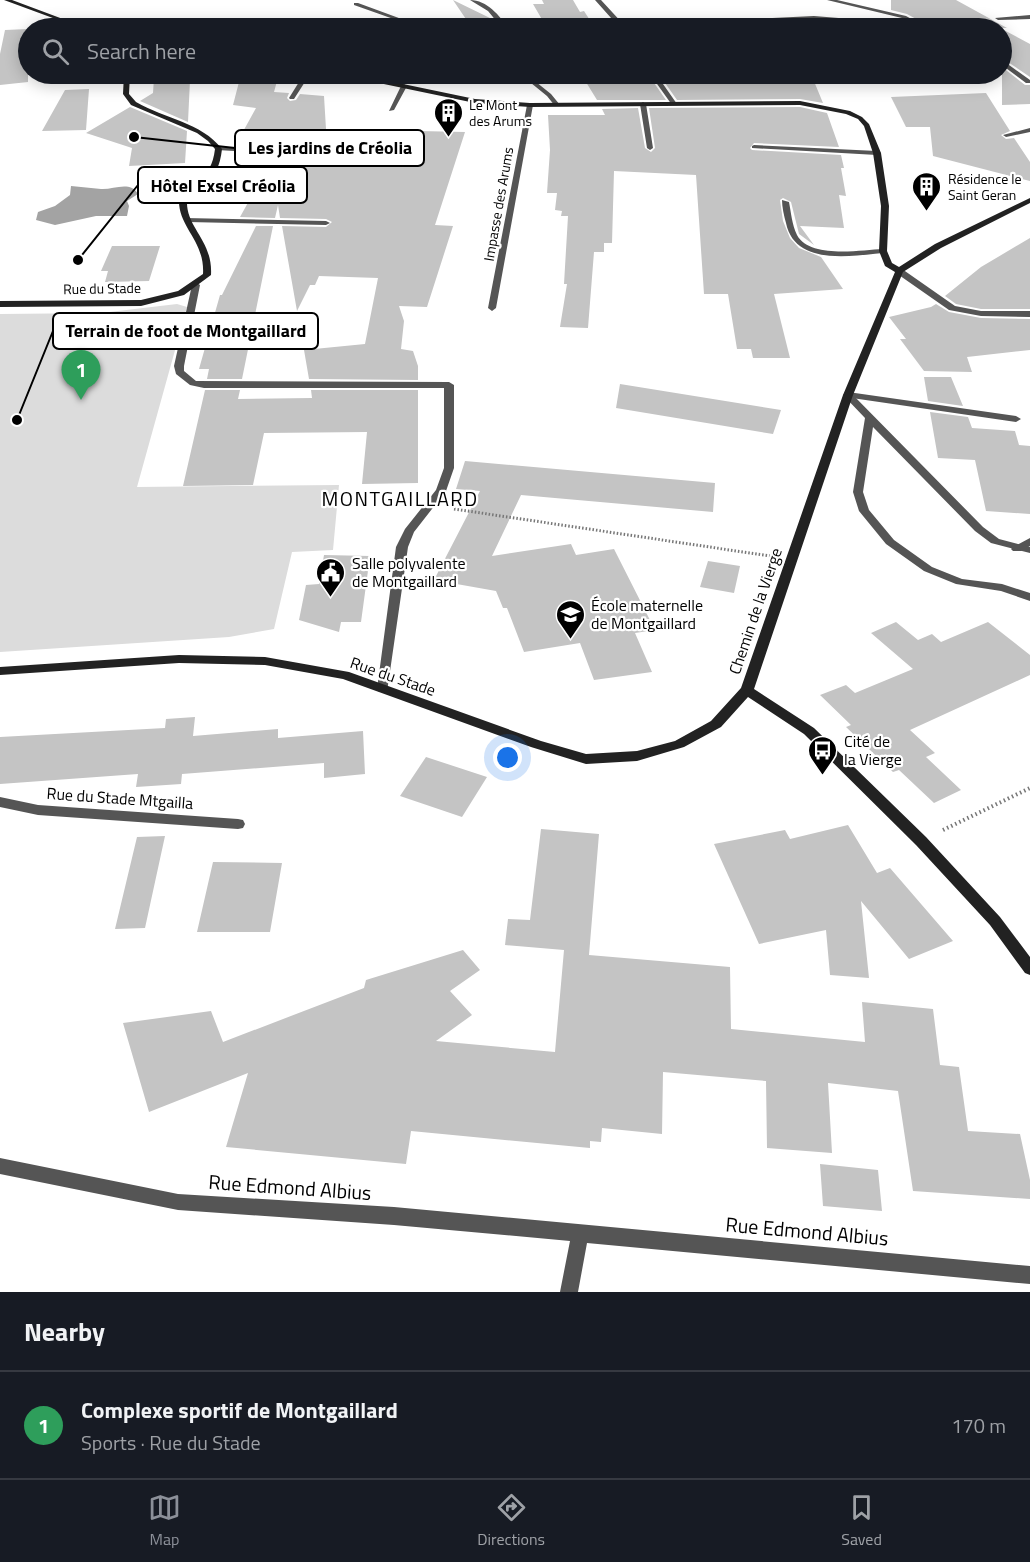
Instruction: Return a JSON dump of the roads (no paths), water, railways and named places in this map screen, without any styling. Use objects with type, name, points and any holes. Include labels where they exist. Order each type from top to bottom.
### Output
[{"type":"street","points":[[8,0],[57,18]]},
{"type":"street","points":[[473,0],[490,10],[497,18]]},
{"type":"street","points":[[598,0],[613,18]]},
{"type":"street","points":[[830,0],[906,18]]},
{"type":"street","points":[[356,4],[395,18]]},
{"type":"street","points":[[998,18],[1030,17]]},
{"type":"street","points":[[1012,70],[1028,82]]},
{"type":"street","points":[[126,84],[126,92],[134,104],[205,133],[219,149],[318,154]]},
{"type":"street","points":[[292,98],[301,84]]},
{"type":"street","points":[[390,84],[475,101],[530,105],[800,103],[838,109],[860,118],[867,125],[877,153],[885,206],[883,250],[888,264],[952,308],[984,314],[1030,314]]},
{"type":"street","points":[[535,84],[557,105]]},
{"type":"street","points":[[660,84],[674,104]]},
{"type":"street","points":[[391,110],[404,86]]},
{"type":"street","points":[[643,104],[650,148]]},
{"type":"street","name":"Impasse des Arums","points":[[492,308],[530,105]]},
{"type":"street","points":[[1006,135],[1030,130]]},
{"type":"street","points":[[754,147],[877,153]]},
{"type":"street","points":[[219,149],[212,173],[184,200],[184,213],[207,252],[210,263],[207,275],[196,285],[179,372],[193,383],[204,385],[449,385],[449,468],[441,491],[409,531],[402,547],[383,689]]},
{"type":"street","points":[[899,272],[938,246],[1030,200]]},
{"type":"street","points":[[785,202],[794,237],[801,245],[815,251],[836,254],[883,250]]},
{"type":"street","points":[[188,220],[326,223]]},
{"type":"street","name":"Chemin de la Vierge","points":[[899,272],[848,395],[747,690],[809,731],[921,841],[995,921],[1030,969]]},
{"type":"street","name":"Rue du Stade","points":[[0,304],[141,303],[181,293],[196,285]]},
{"type":"street","points":[[848,395],[979,529],[995,541],[1017,549],[1030,550]]},
{"type":"street","points":[[848,395],[1016,419]]},
{"type":"street","points":[[870,418],[858,492],[864,511],[890,542],[928,569],[960,582],[1002,588],[1030,597]]},
{"type":"street","points":[[1017,549],[1030,541]]},
{"type":"street","name":"Rue du Stade","points":[[0,671],[179,659],[265,661],[345,675],[536,744],[586,759],[637,756],[680,744],[716,724],[747,690]]},
{"type":"street","name":"Rue du Stade Mtgailla","points":[[0,802],[38,810],[238,824]]},
{"type":"street","name":"Rue Edmond Albius","points":[[0,1166],[178,1202],[394,1216],[1030,1275]]},
{"type":"street","points":[[569,1292],[580,1233]]},
{"type":"place","name":"Les jardins de Créolia","points":[[134,137]]},
{"type":"place","name":"Le Mont des Arums","points":[[448,138]]},
{"type":"place","name":"Résidence le Saint Geran","points":[[927,212]]},
{"type":"place","name":"Hôtel Exsel Créolia","points":[[78,260]]},
{"type":"place","name":"Complexe sportif de Montgaillard","points":[[81,400]]},
{"type":"place","name":"Terrain de foot de Montgaillard","points":[[17,420]]},
{"type":"place","name":"Salle polyvalente de Montgaillard","points":[[331,598]]},
{"type":"place","name":"École maternelle de Montgaillard","points":[[570,640]]},
{"type":"place","name":"Cité de la Vierge","points":[[823,776]]},
{"type":"district","name":"MONTGAILLARD","points":[[400,498]]}]
